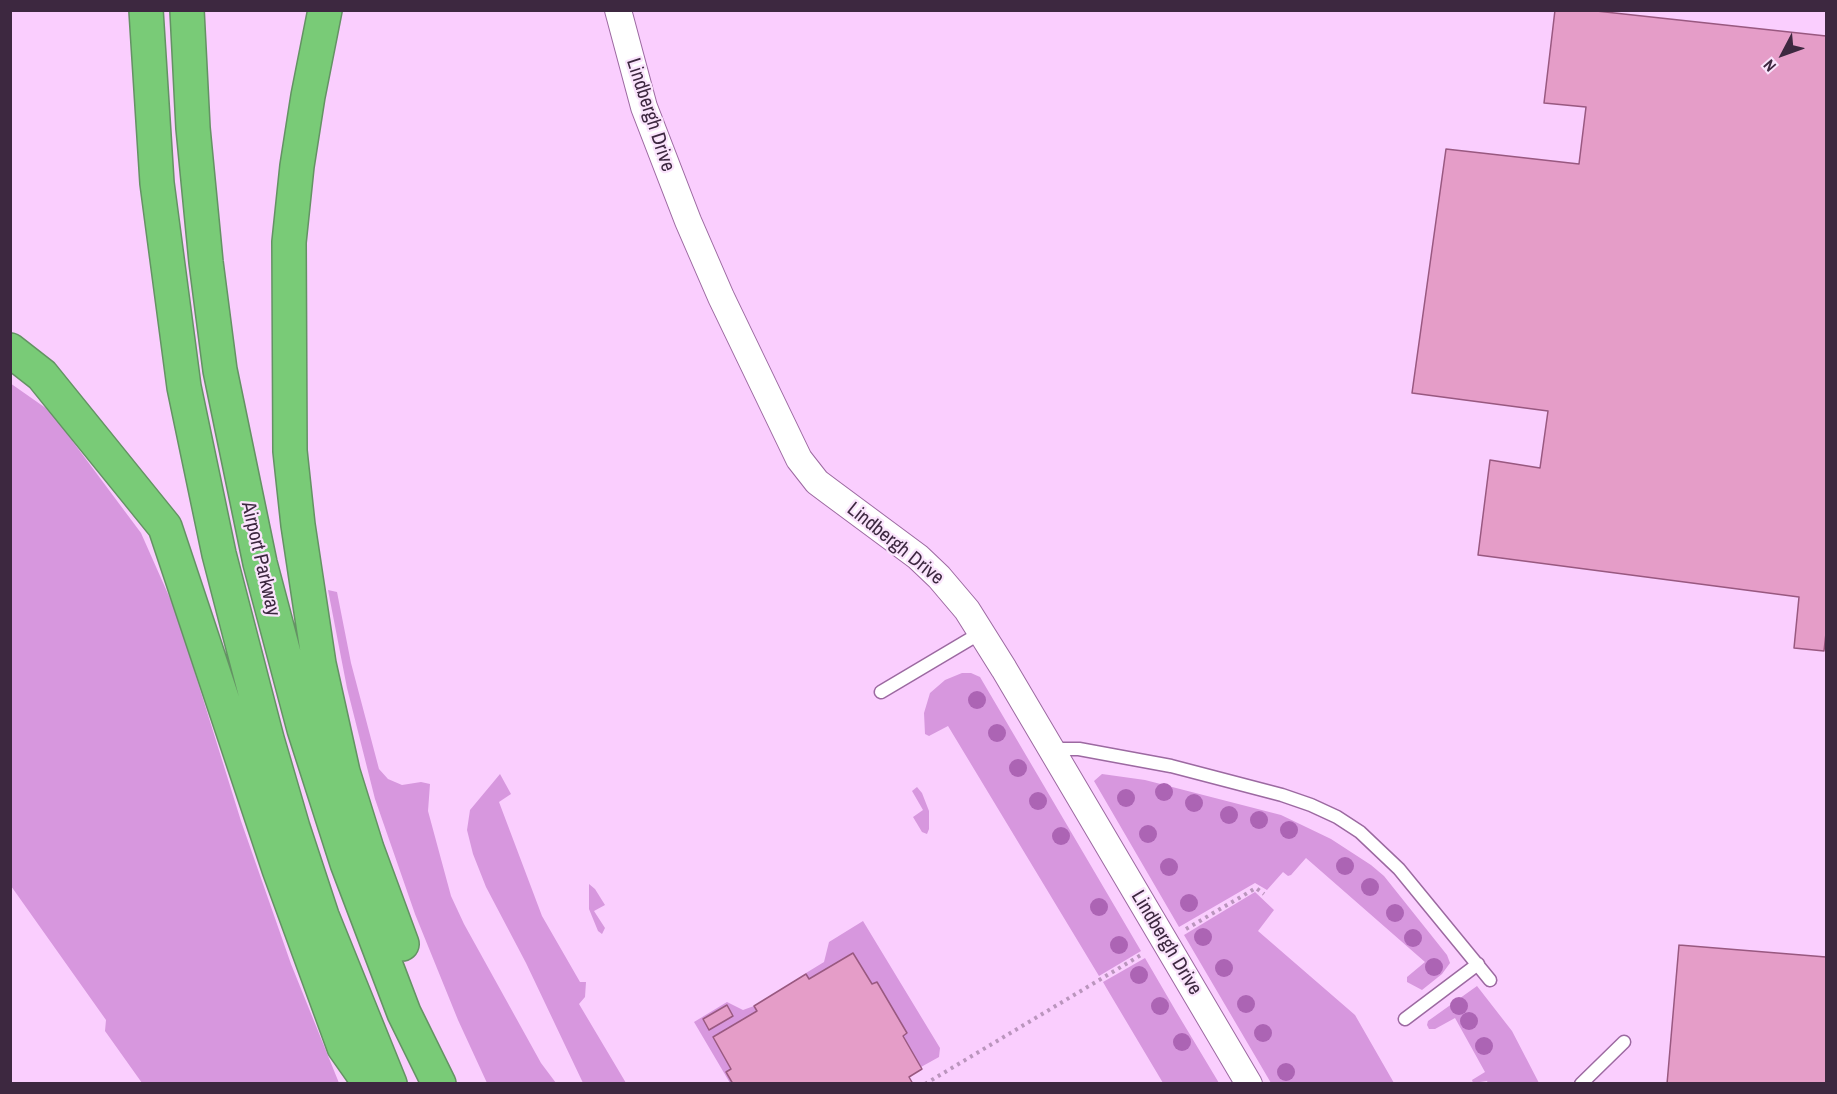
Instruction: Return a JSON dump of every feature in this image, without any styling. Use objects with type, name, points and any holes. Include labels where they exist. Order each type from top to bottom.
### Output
[{"type":"highway","name":"Airport Parkway","points":[[146,10],[158,194],[184,387],[217,543],[267,739],[293,828],[322,916],[390,1083]]},
{"type":"highway","name":"Airport Parkway","points":[[187,10],[193,128],[206,262],[220,370],[260,563],[304,729],[347,863],[404,1013],[439,1083]]},
{"type":"highway","points":[[325,10],[297,166],[290,242],[290,451],[298,525],[319,664],[344,772],[368,849],[453,1083]]},
{"type":"highway","points":[[10,350],[42,375],[165,527],[279,869],[344,1047],[370,1083]]},
{"type":"street","name":"Lindbergh Drive","points":[[618,10],[645,106],[688,221],[726,308],[799,459],[817,482],[897,541],[939,577],[967,610],[1052,749],[1249,1083]]},
{"type":"lane","points":[[881,692],[982,632]]},
{"type":"lane","points":[[1052,749],[1079,749],[1172,766],[1282,795],[1337,817],[1360,832],[1393,862],[1490,980]]},
{"type":"lane","points":[[1405,1019],[1478,964]]},
{"type":"lane","points":[[1581,1083],[1624,1042]]},
{"type":"path","points":[[925,1083],[1256,888],[1264,894]]},
{"type":"shaded area","points":[[10,383],[50,411],[141,533],[176,612],[241,821],[291,964],[339,1083],[142,1083],[105,1031],[106,1020],[11,886]]},
{"type":"shaded area","points":[[328,590],[337,592],[351,663],[379,769],[388,779],[402,785],[421,782],[430,784],[428,811],[451,896],[464,924],[541,1063],[556,1083],[487,1083],[458,1020],[415,914],[375,799],[347,688]]},
{"type":"shaded area","points":[[962,673],[971,673],[980,677],[1141,951],[1099,976],[948,726],[929,736],[925,734],[924,713],[930,693],[945,680]]},
{"type":"shaded area","points":[[500,774],[511,794],[499,802],[542,916],[580,982],[586,982],[585,997],[579,1004],[626,1083],[583,1083],[526,963],[486,887],[473,854],[467,830],[470,810]]},
{"type":"shaded area","points":[[1102,774],[1145,780],[1281,815],[1331,839],[1384,876],[1447,955],[1450,963],[1442,974],[1422,990],[1407,982],[1407,977],[1425,962],[1306,858],[1291,875],[1288,876],[1283,872],[1267,890],[1255,883],[1179,927],[1094,781]]},
{"type":"shaded area","points":[[917,787],[929,811],[927,834],[922,832],[913,817],[923,810],[912,791]]},
{"type":"shaded area","points":[[589,884],[605,905],[594,911],[605,928],[602,934],[598,931],[589,909]]},
{"type":"shaded area","points":[[1255,892],[1274,910],[1258,931],[1355,1015],[1394,1083],[1271,1083],[1184,935]]},
{"type":"shaded area","points":[[863,921],[940,1048],[939,1057],[921,1067],[903,1036],[907,1033],[877,982],[872,984],[853,953],[809,979],[806,974],[824,962],[829,942]]},
{"type":"shaded area","points":[[1145,958],[1219,1083],[1163,1083],[1107,989],[1103,982]]},
{"type":"shaded area","points":[[1477,986],[1512,1031],[1539,1083],[1488,1083],[1487,1081],[1473,1083],[1472,1080],[1485,1072],[1455,1018],[1435,1029],[1429,1029],[1428,1021]]},
{"type":"shaded area","points":[[727,1002],[743,1010],[754,1006],[757,1011],[713,1037],[731,1069],[726,1072],[733,1083],[730,1083],[694,1022]],"holes":[[[727,1005],[733,1016],[709,1030],[703,1019]]]},
{"type":"building","points":[[1555,10],[1587,10],[1826,36],[1826,633],[1824,651],[1794,648],[1799,597],[1478,555],[1490,460],[1540,468],[1548,411],[1412,393],[1446,149],[1579,164],[1586,107],[1544,103]]},
{"type":"building","points":[[1679,945],[1826,957],[1826,1084],[1667,1084]]},
{"type":"building","points":[[853,953],[872,984],[877,982],[907,1033],[903,1036],[922,1069],[909,1077],[913,1084],[733,1084],[726,1072],[731,1069],[713,1037],[757,1011],[754,1006],[806,974],[809,979]]},
{"type":"building","points":[[727,1005],[733,1016],[709,1030],[703,1019]]}]
